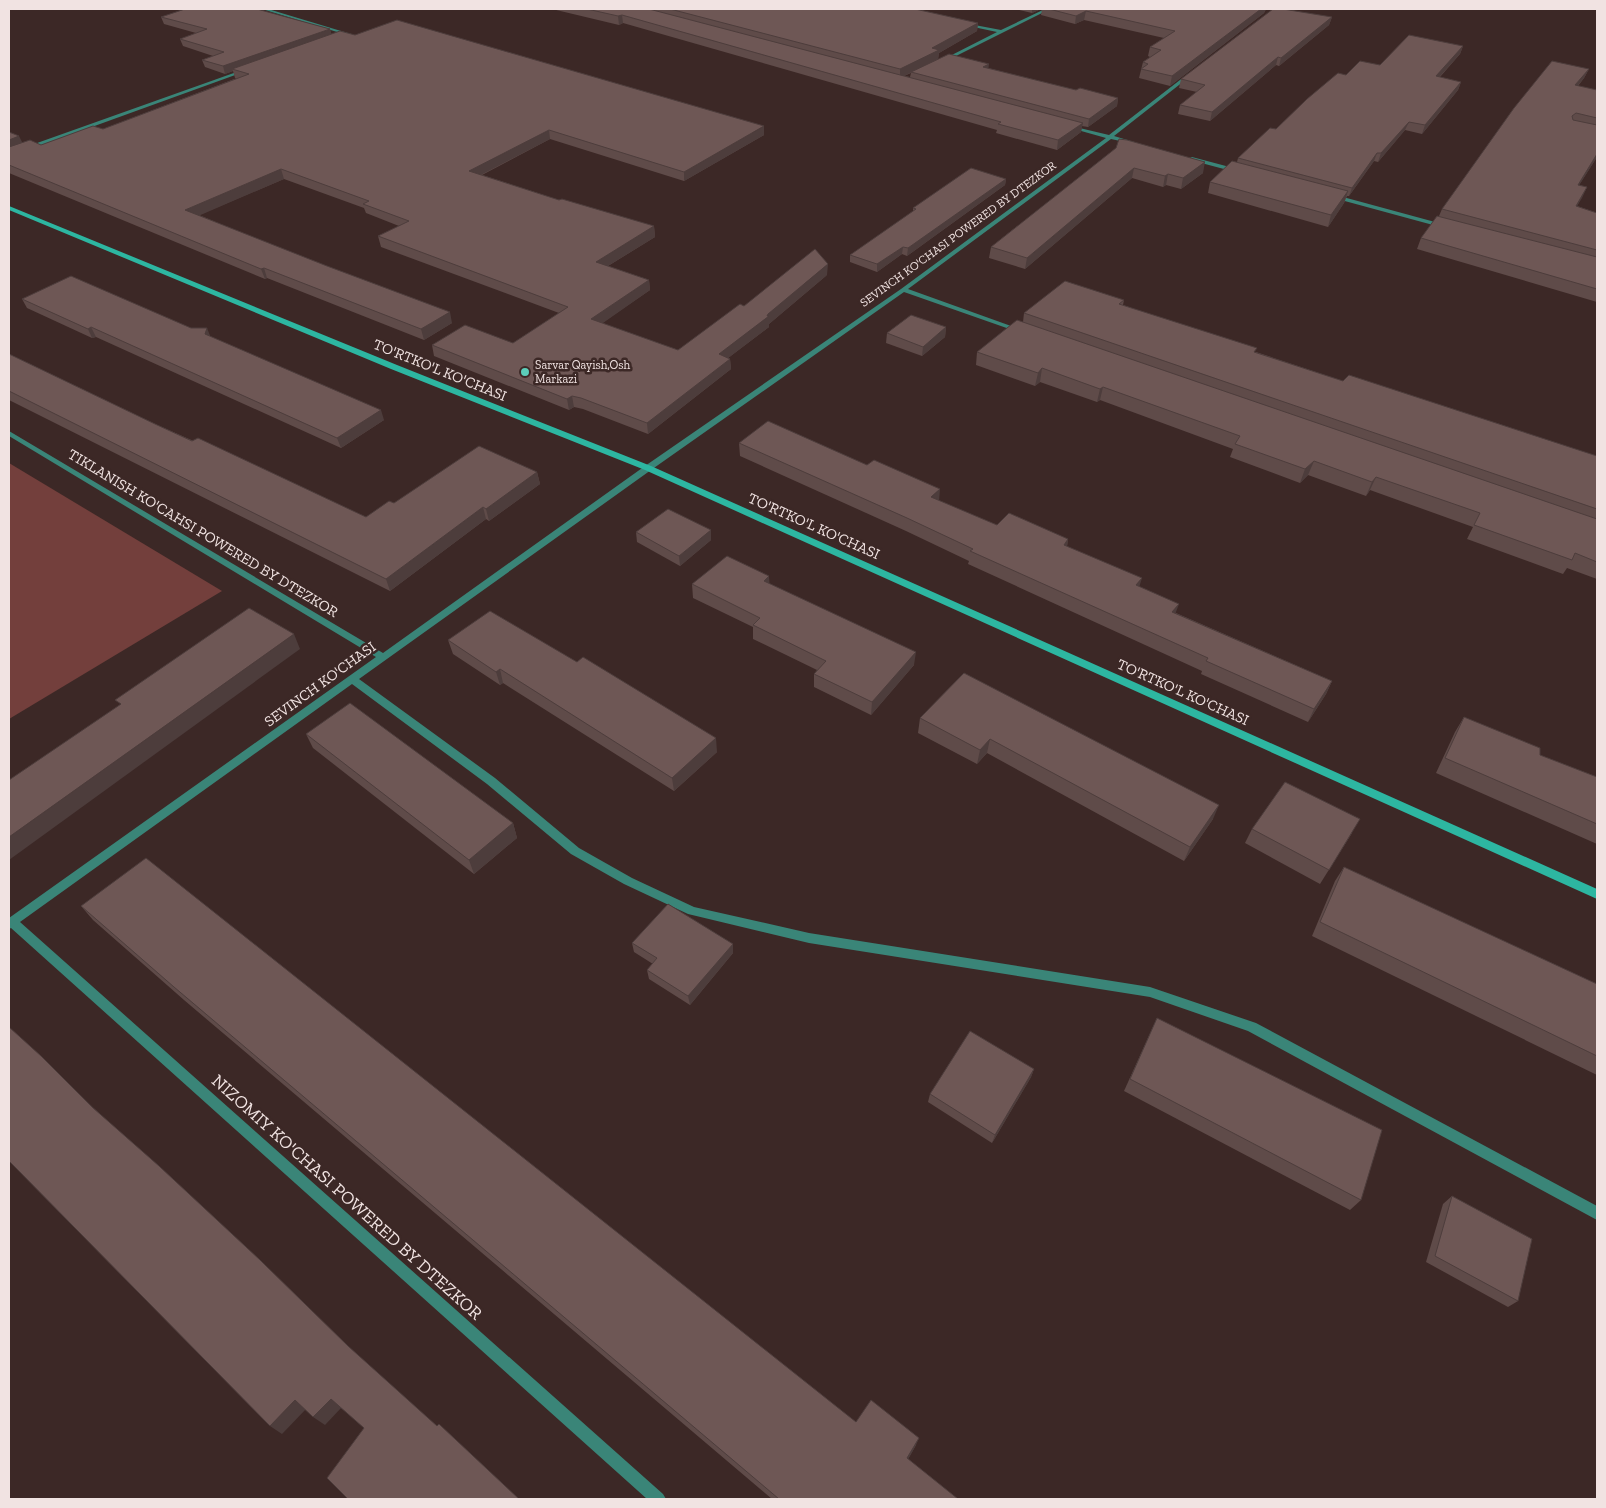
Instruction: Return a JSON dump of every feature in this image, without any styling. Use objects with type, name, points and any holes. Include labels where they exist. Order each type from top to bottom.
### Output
[{"type":"street","points":[[264,9],[349,34],[340,37]]},
{"type":"street","points":[[935,65],[1048,9]]},
{"type":"street","points":[[956,21],[1001,32]]},
{"type":"street","points":[[9,155],[252,68]]},
{"type":"street","name":"SEVINCH KO'CHASI POWERED BY DTEZKOR","points":[[648,468],[903,290],[1110,137],[1196,70]]},
{"type":"street","points":[[1062,124],[1138,144]]},
{"type":"street","points":[[1185,157],[1250,174]]},
{"type":"street","points":[[1325,194],[1448,227]]},
{"type":"street","name":"TO'RTKO'L KO'CHASI","points":[[9,208],[394,367],[648,468],[1597,894]]},
{"type":"street","points":[[903,290],[1025,332]]},
{"type":"street","name":"TIKLANISH KO'CAHSI POWERED BY DTEZKOR","points":[[9,433],[383,657]]},
{"type":"street","name":"SEVINCH KO'CHASI","points":[[10,923],[648,468]]},
{"type":"street","points":[[352,679],[490,781],[574,850],[628,881],[692,911],[808,938],[1150,992],[1252,1027],[1597,1213]]},
{"type":"street","name":"NIZOMIY KO'CHASI POWERED BY DTEZKOR","points":[[10,923],[658,1499]]},
{"type":"shaded area","points":[[9,463],[222,591],[9,719]]},
{"type":"building","points":[[185,9],[257,9],[330,29],[223,66],[202,60],[224,52],[180,39],[207,29],[161,17]]},
{"type":"building","points":[[587,9],[649,9],[1083,123],[1058,140],[998,124],[1001,122],[622,15],[618,16]]},
{"type":"building","points":[[670,9],[915,9],[978,23],[932,48],[939,50],[900,69]]},
{"type":"building","points":[[1049,9],[1261,9],[1172,76],[1141,69],[1148,64],[1143,62],[1161,50],[1150,47],[1175,31],[1086,11],[1076,16]]},
{"type":"building","points":[[1273,9],[1332,17],[1281,58],[1278,57],[1212,112],[1180,105],[1205,85],[1181,79]]},
{"type":"building","points":[[397,20],[764,126],[684,172],[549,130],[469,171],[559,200],[562,199],[654,226],[596,262],[649,280],[591,319],[678,350],[740,304],[744,306],[815,249],[828,264],[768,314],[767,316],[769,316],[719,354],[730,359],[647,423],[581,398],[572,396],[567,399],[432,345],[465,325],[513,343],[568,307],[378,236],[409,221],[363,204],[369,201],[281,169],[185,210],[450,312],[421,329],[264,268],[261,269],[9,165],[9,147],[30,140],[41,145],[93,126],[103,129],[249,74],[232,69],[340,31],[355,35]]},
{"type":"building","points":[[1409,35],[1463,46],[1436,76],[1461,82],[1425,125],[1409,122],[1381,153],[1377,153],[1352,188],[1238,158],[1270,128],[1276,129],[1338,73],[1346,75],[1360,61],[1380,65]]},
{"type":"building","points":[[949,54],[989,64],[983,67],[1076,90],[1080,88],[1118,98],[1089,119],[911,72]]},
{"type":"building","points":[[1552,61],[1589,69],[1575,85],[1597,90],[1597,118],[1576,113],[1572,116],[1573,120],[1597,125],[1597,154],[1578,185],[1587,187],[1576,206],[1597,213],[1597,250],[1442,209],[1514,108]]},
{"type":"building","points":[[9,132],[19,136],[9,140]]},
{"type":"building","points":[[1119,139],[1205,162],[1183,178],[1168,174],[1165,176],[1134,168],[1027,258],[991,247],[1116,148]]},
{"type":"building","points":[[1232,161],[1348,191],[1331,215],[1210,182]]},
{"type":"building","points":[[971,168],[1006,179],[908,248],[903,247],[877,264],[850,255],[916,209],[913,208]]},
{"type":"building","points":[[1437,216],[1597,257],[1597,289],[1421,238]]},
{"type":"building","points":[[71,276],[191,328],[207,328],[205,334],[381,410],[337,438],[91,327],[88,329],[22,299]]},
{"type":"building","points":[[1065,281],[1124,300],[1119,304],[1257,348],[1254,352],[1343,381],[1349,375],[1597,456],[1597,509],[1024,313]]},
{"type":"building","points":[[911,315],[946,327],[923,347],[887,333]]},
{"type":"building","points":[[1017,320],[1597,519],[1597,562],[1575,553],[1572,560],[1474,525],[1480,513],[1376,477],[1372,482],[1314,461],[1305,469],[1235,444],[1240,436],[1103,387],[1100,389],[1042,368],[1038,373],[977,352]]},
{"type":"building","points":[[9,354],[192,441],[198,438],[366,517],[389,501],[394,503],[479,446],[537,472],[486,509],[483,507],[386,579],[9,391]]},
{"type":"building","points":[[768,421],[867,465],[874,460],[940,489],[931,497],[997,525],[1009,513],[1068,539],[1064,545],[1142,578],[1136,585],[1179,604],[1172,612],[1332,681],[1314,709],[1206,661],[1208,658],[970,551],[973,549],[907,518],[739,443]]},
{"type":"building","points":[[668,509],[711,530],[679,556],[636,532]]},
{"type":"building","points":[[727,556],[769,576],[764,581],[916,652],[872,702],[814,674],[826,661],[753,625],[760,618],[692,584]]},
{"type":"building","points":[[249,608],[294,634],[9,837],[9,780],[121,704],[115,700]]},
{"type":"building","points":[[490,611],[577,662],[583,657],[716,738],[672,778],[500,669],[496,672],[448,640]]},
{"type":"building","points":[[964,673],[1219,805],[1190,847],[990,739],[980,750],[920,718]]},
{"type":"building","points":[[350,703],[513,823],[469,860],[306,734]]},
{"type":"building","points":[[1464,717],[1540,748],[1540,755],[1597,777],[1597,824],[1445,758]]},
{"type":"building","points":[[1285,782],[1360,819],[1329,870],[1252,829]]},
{"type":"building","points":[[146,858],[856,1422],[871,1400],[919,1438],[907,1458],[958,1499],[779,1499],[174,987],[81,906]]},
{"type":"building","points":[[1344,867],[1597,984],[1597,1056],[1320,922]]},
{"type":"building","points":[[668,904],[733,944],[688,996],[647,970],[657,958],[632,943]]},
{"type":"building","points":[[1157,1018],[1382,1130],[1361,1200],[1130,1079]]},
{"type":"building","points":[[9,1027],[92,1107],[260,1260],[348,1346],[437,1426],[439,1424],[519,1499],[348,1499],[327,1478],[364,1428],[331,1399],[313,1417],[295,1400],[270,1426],[9,1161]]},
{"type":"building","points":[[970,1031],[1034,1069],[995,1135],[930,1094]]},
{"type":"building","points":[[1452,1196],[1532,1239],[1518,1301],[1435,1256]]},
{"type":"place","name":"Sarvar Qayish,Osh Markazi","points":[[525,372]]}]
